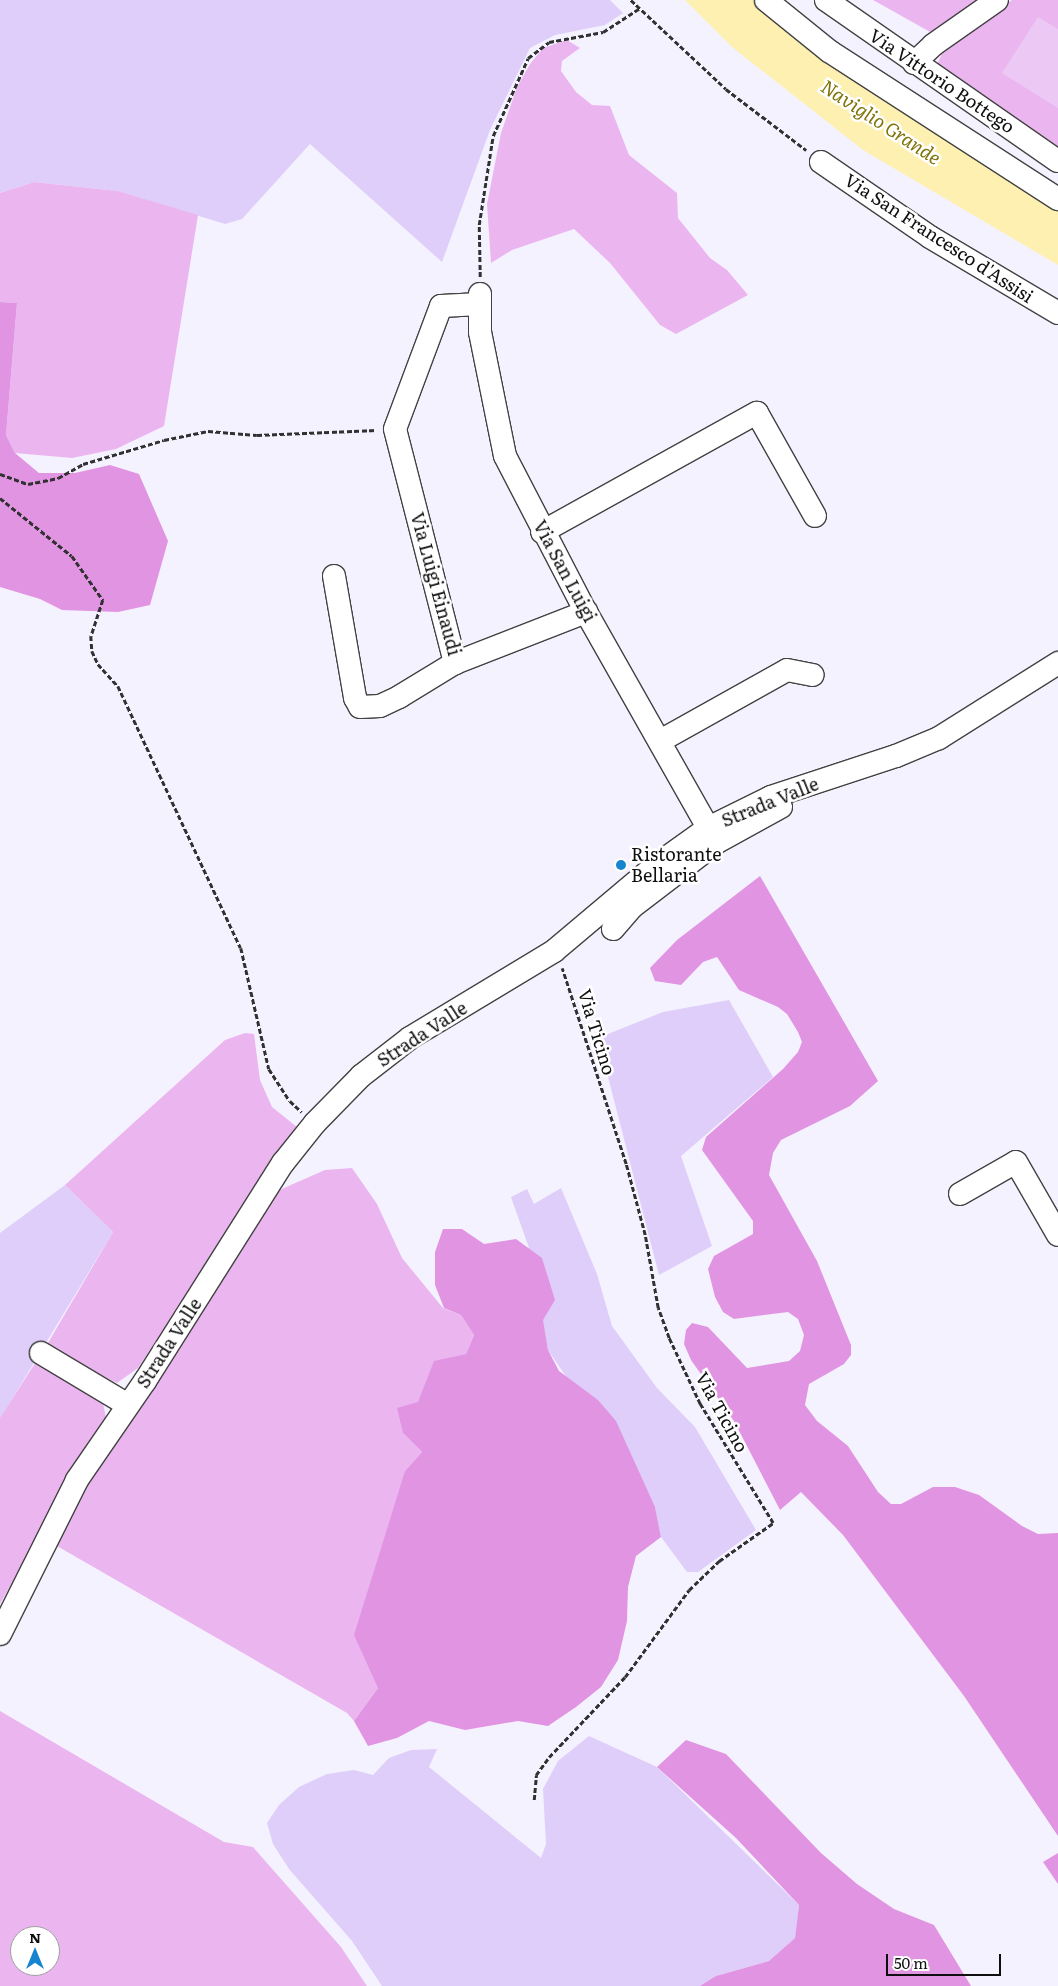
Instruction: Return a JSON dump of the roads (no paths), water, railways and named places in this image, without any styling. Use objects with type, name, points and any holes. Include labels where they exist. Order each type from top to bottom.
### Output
[{"type":"street","points":[[766,0],[829,50],[1058,199]]},
{"type":"street","name":"Via Vittorio Bottego","points":[[826,0],[1058,161]]},
{"type":"street","points":[[914,62],[933,45],[997,0]]},
{"type":"street","name":"Via San Francesco d'Assisi","points":[[821,162],[930,237],[1058,314]]},
{"type":"street","name":"Via San Luigi","points":[[395,429],[441,306],[480,299],[480,332],[505,456],[542,532],[708,828]]},
{"type":"street","points":[[542,532],[758,413],[816,516]]},
{"type":"street","name":"Via Luigi Einaudi","points":[[395,429],[455,663],[586,612]]},
{"type":"street","points":[[334,576],[356,698],[360,707],[380,706],[400,697],[455,663]]},
{"type":"street","name":"Strada Valle","points":[[0,1634],[76,1480],[128,1405],[283,1163],[314,1123],[392,1050],[554,951],[654,866],[708,828],[745,808],[795,788],[896,756],[939,738],[1058,663]]},
{"type":"street","points":[[660,741],[787,670],[813,675]]},
{"type":"street","points":[[613,929],[632,907],[717,842],[783,806],[795,788]]},
{"type":"street","points":[[960,1194],[1016,1162],[1050,1203],[1058,1235]]},
{"type":"street","points":[[41,1353],[128,1405]]},
{"type":"water","name":"Naviglio Grande","points":[[685,0],[754,0],[1058,207],[1058,265],[863,150],[732,47]]},
{"type":"place","name":"Ristorante Bellaria","points":[[621,865]]}]
